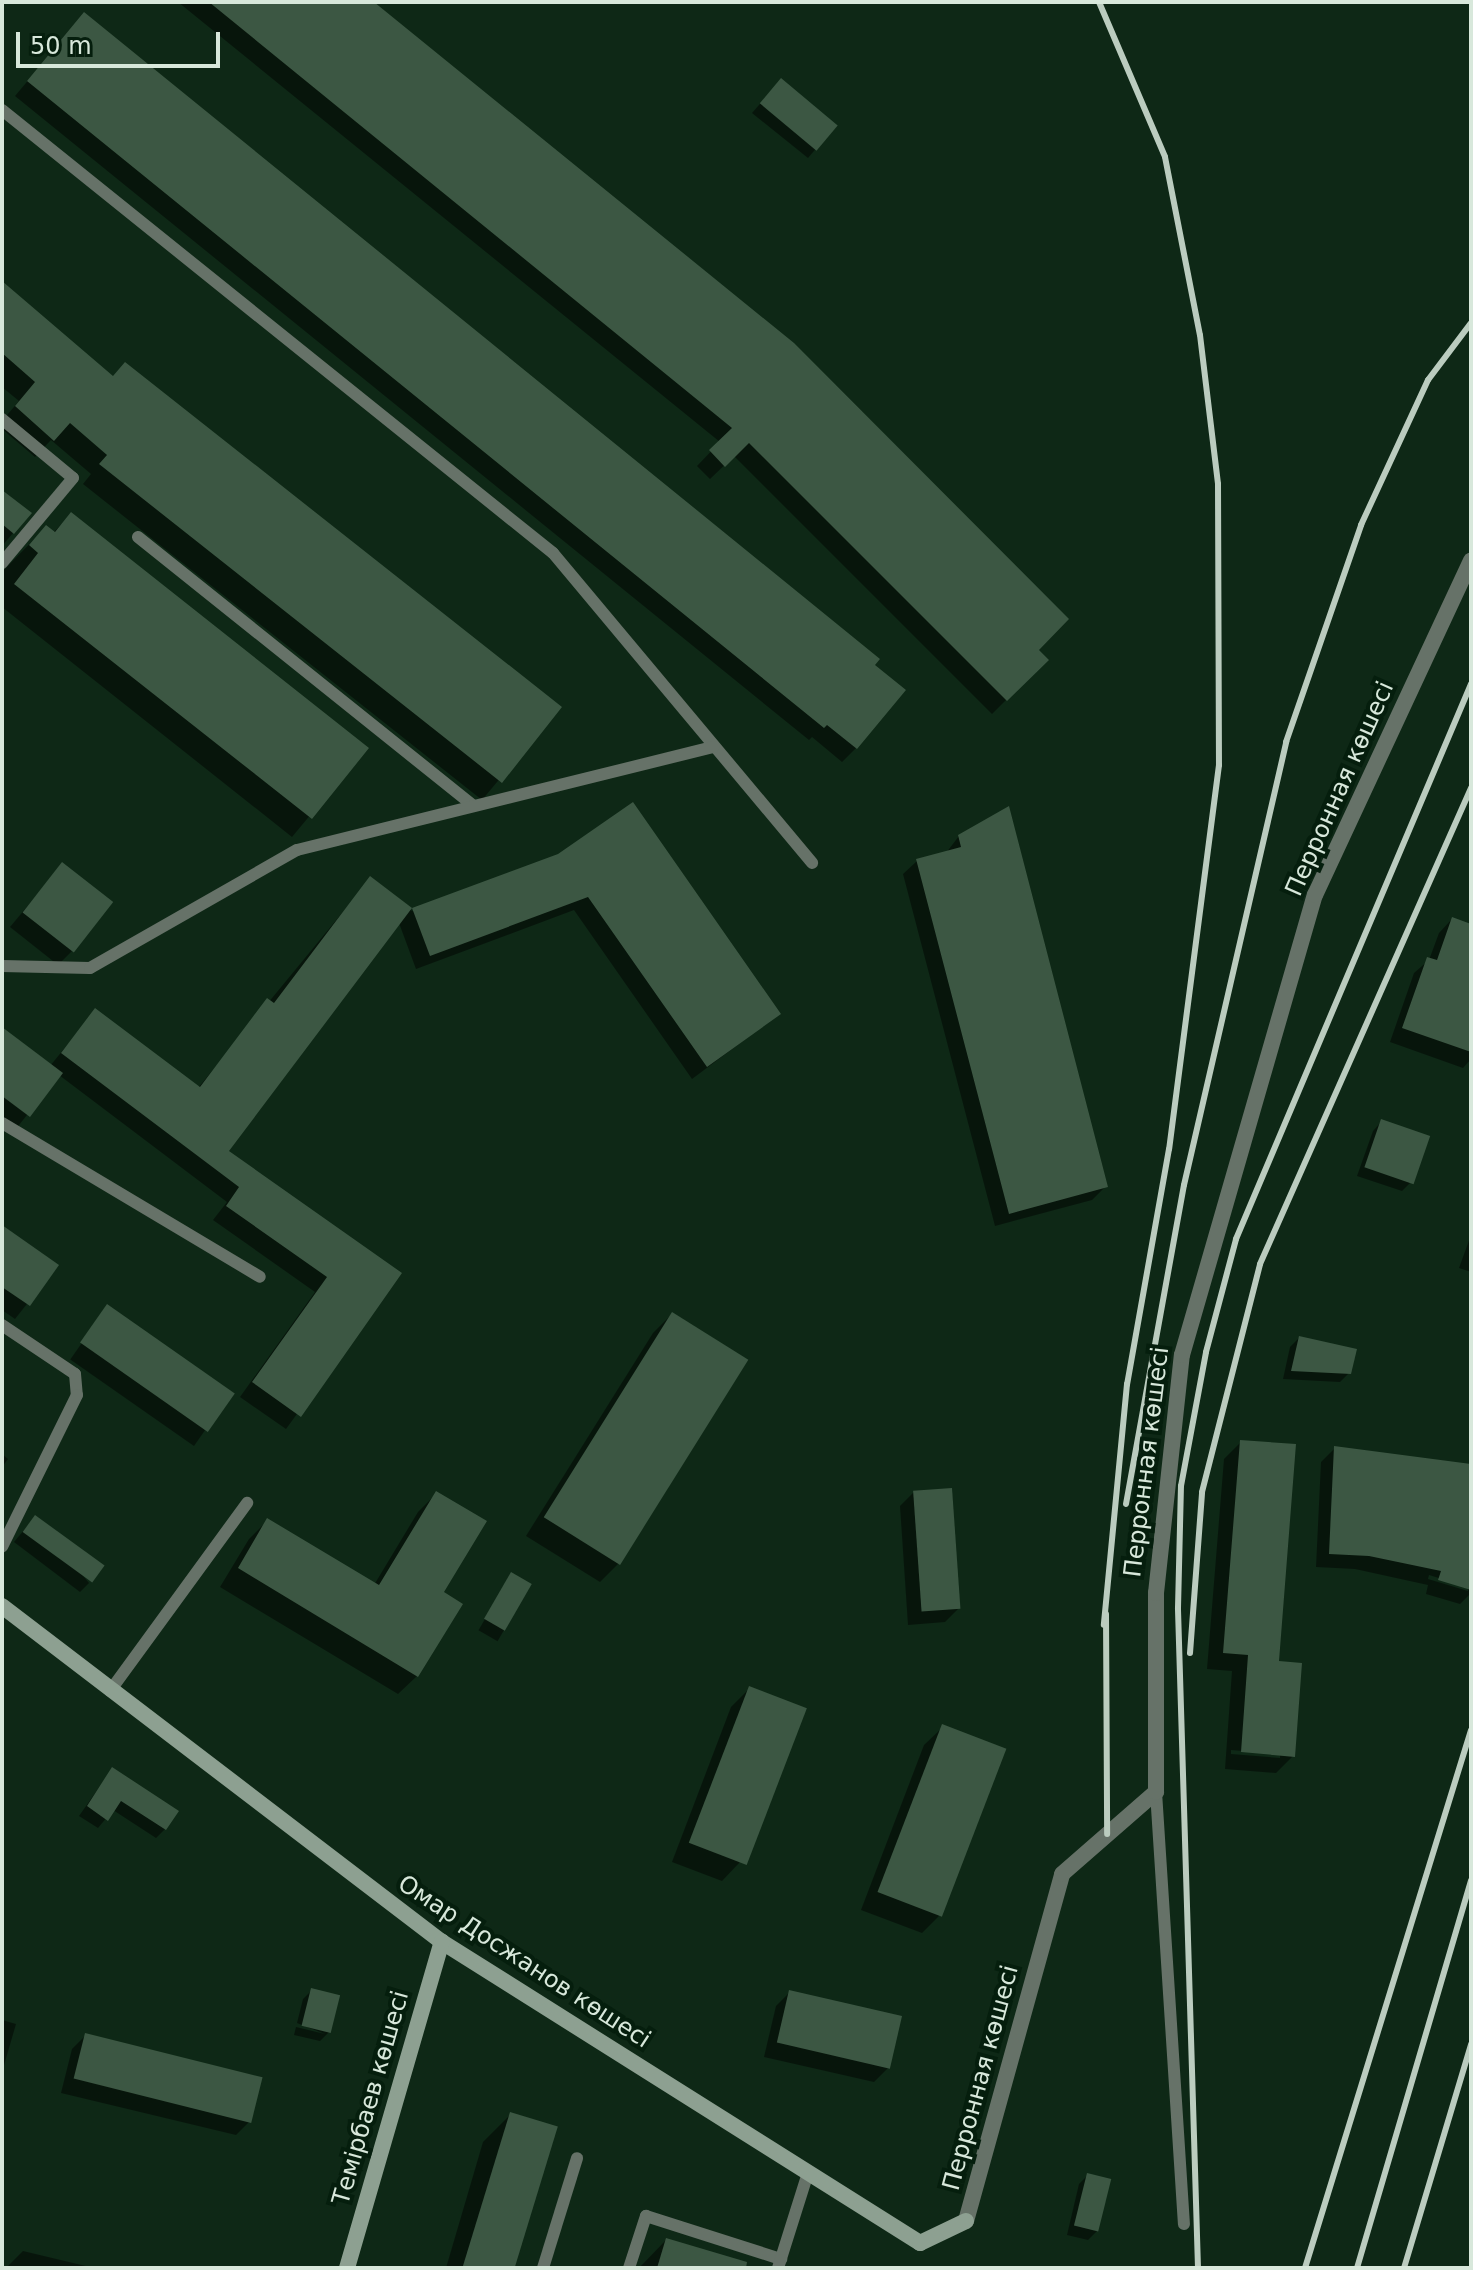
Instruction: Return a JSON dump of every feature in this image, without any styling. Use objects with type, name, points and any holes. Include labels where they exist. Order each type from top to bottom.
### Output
[{"type":"street","name":"Перронная көшесі","points":[[966,2221],[1062,1874],[1156,1792],[1156,1593],[1182,1355],[1315,895],[1471,561]]},
{"type":"street","name":"Омар Досжанов көшесі","points":[[2,1606],[442,1942],[920,2243],[966,2221]]},
{"type":"street","name":"Темірбаев көшесі","points":[[347,2268],[442,1942]]},
{"type":"lane","points":[[2,110],[553,553],[812,863]]},
{"type":"lane","points":[[2,419],[73,478],[2,563]]},
{"type":"lane","points":[[138,537],[474,806]]},
{"type":"lane","points":[[3,963],[90,968],[297,850],[713,747]]},
{"type":"lane","points":[[2,1123],[260,1277]]},
{"type":"lane","points":[[2,1325],[75,1374],[77,1395],[2,1547]]},
{"type":"lane","points":[[110,1691],[247,1503]]},
{"type":"lane","points":[[1156,1792],[1184,2224]]},
{"type":"lane","points":[[543,2268],[577,2158]]},
{"type":"lane","points":[[629,2268],[646,2216],[779,2264],[808,2173]]},
{"type":"building","points":[[209,2],[374,2],[794,343],[1069,619],[1039,650],[1049,660],[1007,701],[749,443],[725,467],[709,450],[732,428]]},
{"type":"building","points":[[84,12],[880,659],[875,665],[906,690],[857,749],[827,725],[824,728],[27,81]]},
{"type":"building","points":[[781,78],[838,126],[816,151],[760,103]]},
{"type":"building","points":[[2,281],[113,376],[125,362],[562,707],[502,783],[99,464],[107,455],[70,423],[54,441],[15,406],[35,382],[2,353]]},
{"type":"building","points":[[2,490],[32,513],[14,534],[2,524]]},
{"type":"building","points":[[71,512],[369,748],[312,819],[14,584],[38,553],[29,545],[46,525],[55,532]]},
{"type":"building","points":[[633,802],[781,1014],[707,1067],[588,897],[430,956],[412,908],[558,854]]},
{"type":"building","points":[[1009,806],[1108,1187],[1009,1214],[916,859],[961,847],[958,835]]},
{"type":"building","points":[[62,862],[113,902],[74,952],[23,912]]},
{"type":"building","points":[[370,876],[412,908],[229,1151],[402,1273],[301,1417],[252,1382],[327,1277],[226,1206],[239,1187],[61,1053],[95,1008],[200,1087],[267,998],[274,1003]]},
{"type":"building","points":[[1452,917],[1471,924],[1471,1052],[1402,1028],[1427,957],[1437,960]]},
{"type":"building","points":[[2,1027],[63,1073],[30,1117],[2,1096]]},
{"type":"building","points":[[1381,1119],[1430,1136],[1414,1184],[1364,1167]]},
{"type":"building","points":[[2,1225],[59,1265],[30,1306],[2,1287]]},
{"type":"building","points":[[107,1304],[235,1393],[208,1432],[80,1343]]},
{"type":"building","points":[[672,1312],[748,1360],[620,1565],[544,1517]]},
{"type":"building","points":[[1299,1336],[1357,1349],[1351,1374],[1291,1371]]},
{"type":"building","points":[[1240,1440],[1296,1444],[1279,1661],[1302,1663],[1295,1757],[1241,1752],[1248,1655],[1223,1653]]},
{"type":"building","points":[[1334,1446],[1471,1464],[1471,1590],[1438,1580],[1441,1571],[1369,1556],[1329,1554]]},
{"type":"building","points":[[952,1488],[960,1609],[922,1611],[913,1491]]},
{"type":"building","points":[[436,1491],[487,1521],[444,1592],[463,1604],[418,1677],[238,1568],[267,1518],[379,1585]]},
{"type":"building","points":[[35,1515],[105,1566],[92,1583],[23,1532]]},
{"type":"building","points":[[511,1572],[532,1584],[505,1631],[484,1619]]},
{"type":"building","points":[[749,1686],[807,1708],[747,1865],[689,1843]]},
{"type":"building","points":[[942,1724],[1006,1749],[942,1917],[877,1892]]},
{"type":"building","points":[[112,1767],[179,1811],[166,1830],[121,1801],[108,1821],[87,1806]]},
{"type":"building","points":[[311,1988],[340,1995],[331,2033],[302,2026]]},
{"type":"building","points":[[789,1990],[902,2016],[890,2069],[777,2043]]},
{"type":"building","points":[[85,2033],[263,2077],[251,2123],[74,2079]]},
{"type":"building","points":[[510,2112],[558,2127],[515,2268],[462,2268]]},
{"type":"building","points":[[1087,2173],[1111,2179],[1098,2231],[1074,2225]]},
{"type":"building","points":[[666,2238],[747,2262],[746,2268],[657,2268]]},
{"type":"railway","points":[[1099,2],[1165,157],[1200,335],[1218,484],[1219,765],[1169,1149],[1127,1384],[1104,1625]]},
{"type":"railway","points":[[1126,1504],[1184,1185],[1286,742],[1361,525],[1428,380],[1471,323]]},
{"type":"railway","points":[[1198,2268],[1178,1608],[1181,1486],[1206,1352],[1236,1239],[1471,684]]},
{"type":"railway","points":[[1190,1653],[1202,1492],[1260,1264],[1471,788]]},
{"type":"railway","points":[[1106,1614],[1107,1834]]},
{"type":"railway","points":[[1305,2268],[1471,1730]]},
{"type":"railway","points":[[1357,2268],[1471,1880]]},
{"type":"railway","points":[[1404,2268],[1471,2044]]}]
